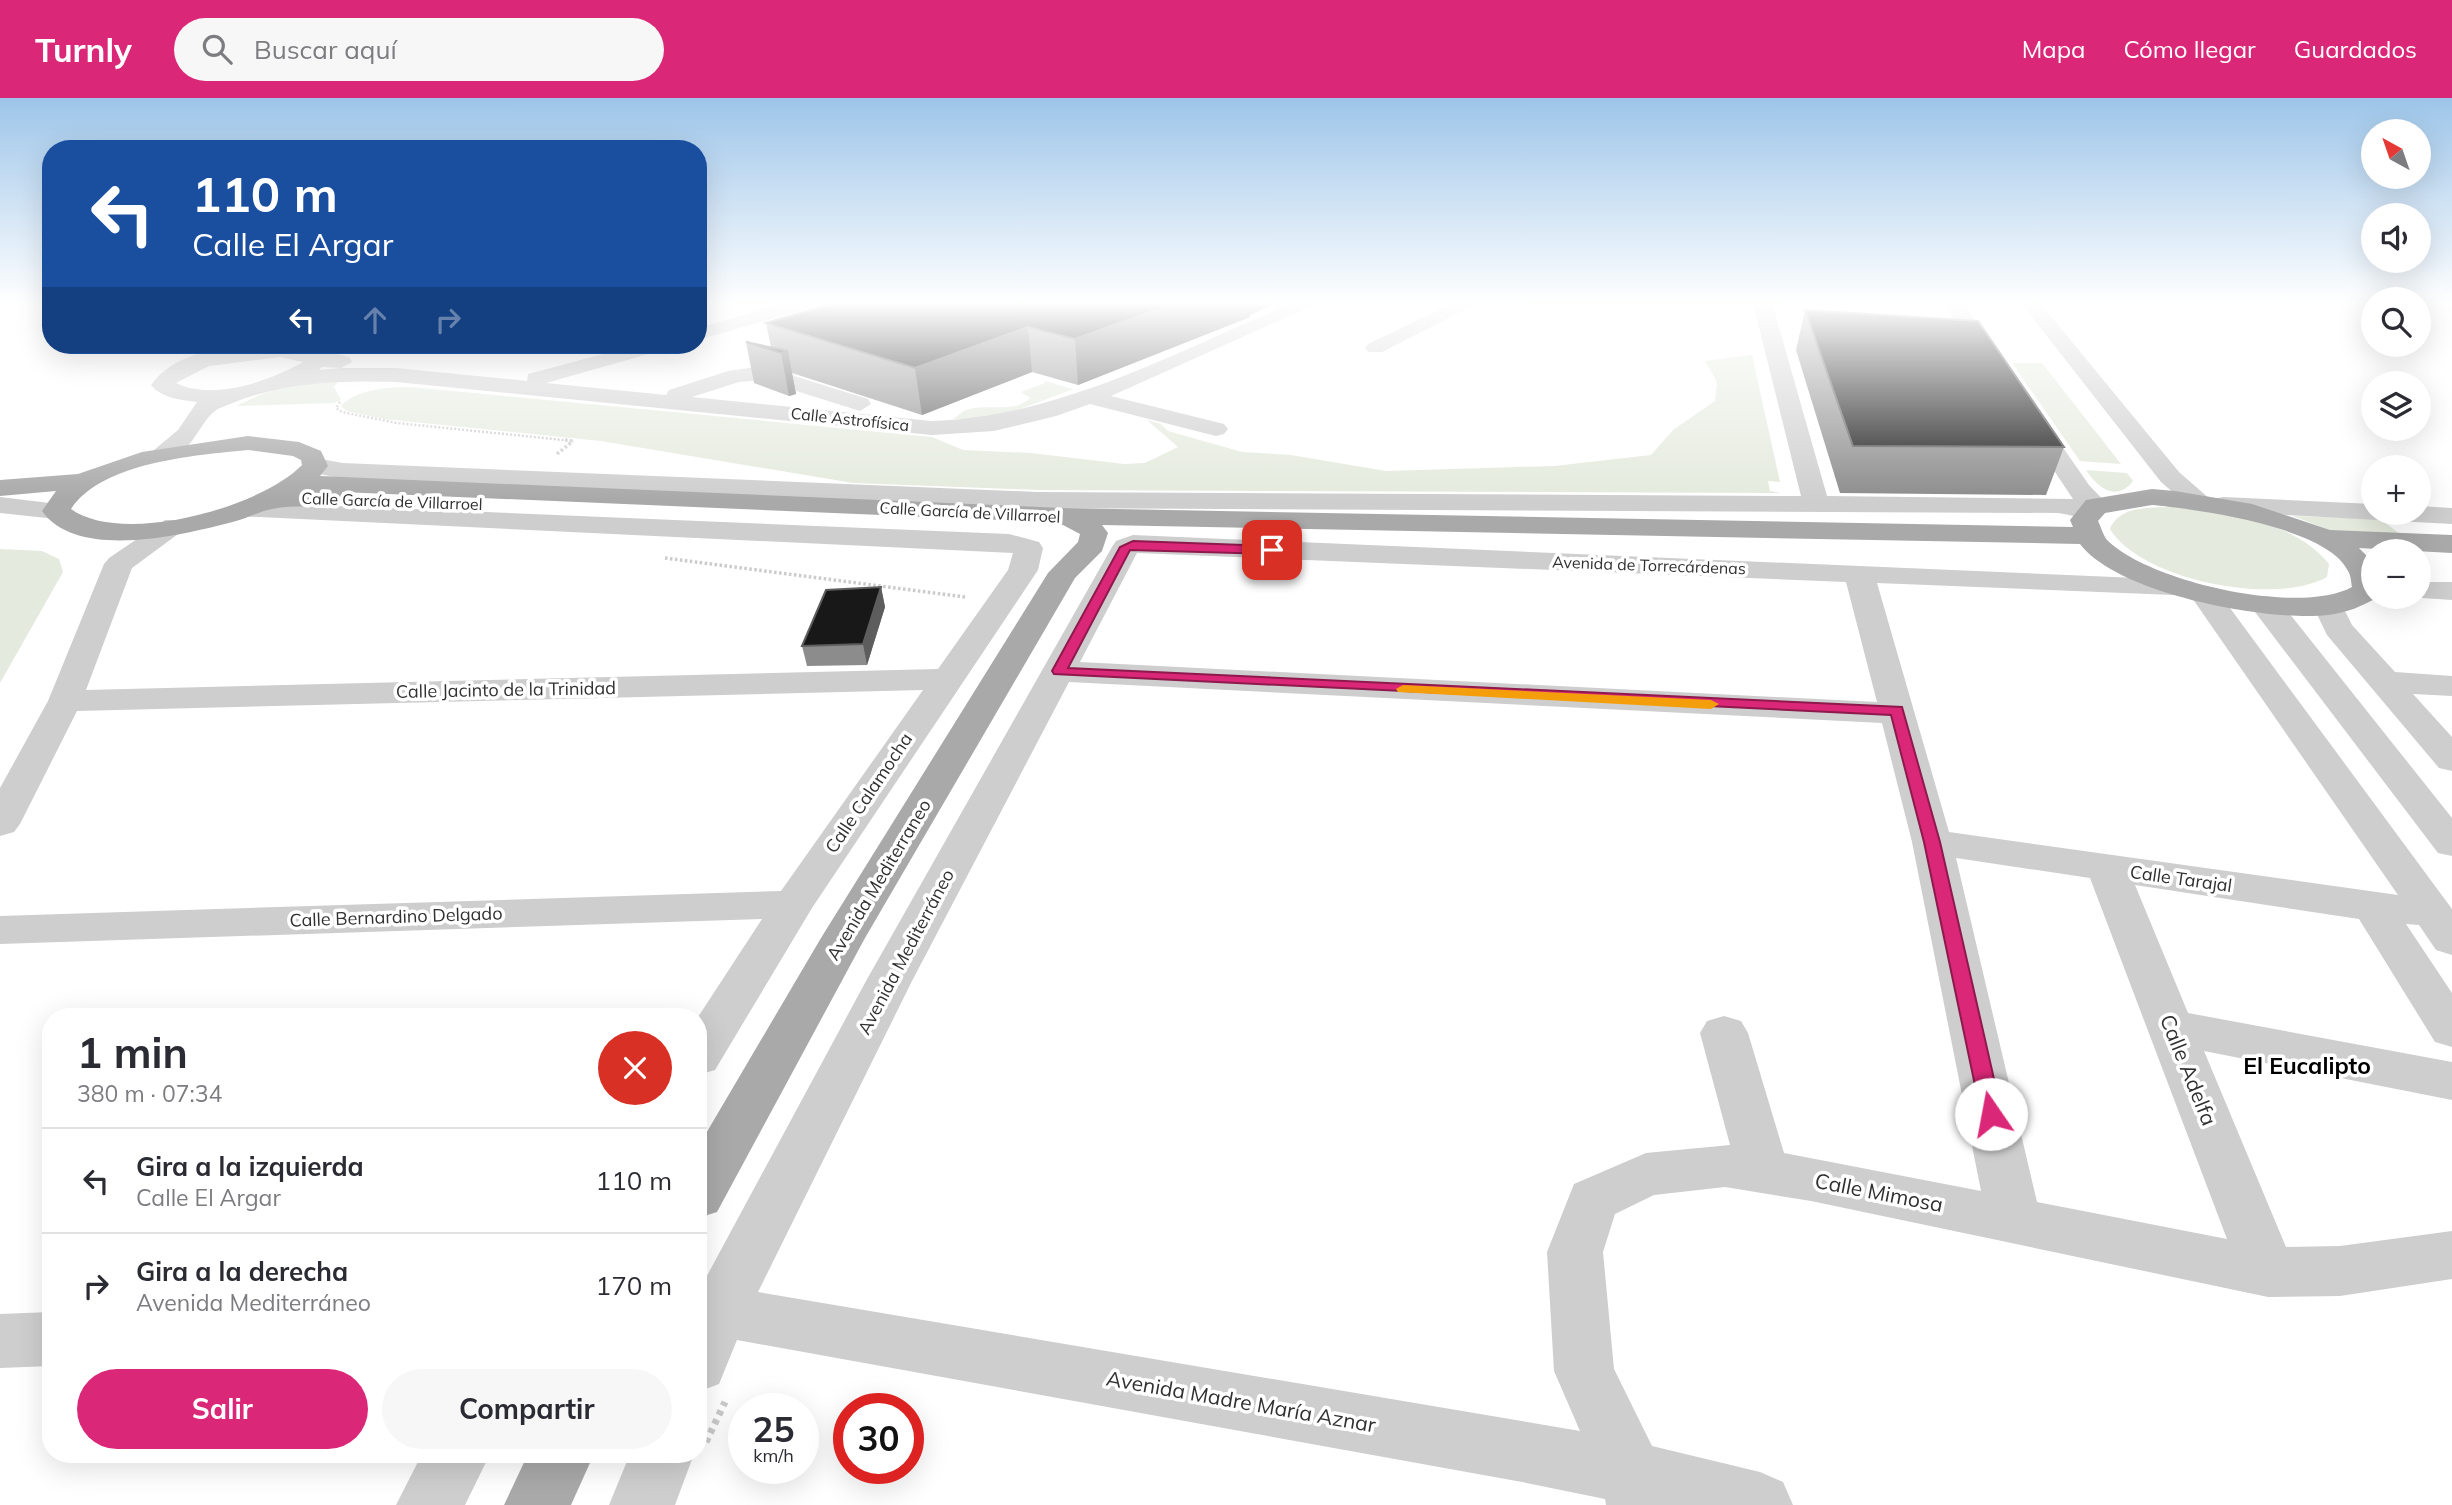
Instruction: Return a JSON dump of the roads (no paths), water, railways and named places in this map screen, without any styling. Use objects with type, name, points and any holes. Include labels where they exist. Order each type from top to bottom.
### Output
[{"type":"main road","points":[[0,490],[87,481],[160,455],[214,446],[248,443],[299,449],[312,456],[309,475],[258,505],[176,526],[104,531],[79,527],[62,520],[58,506]]},
{"type":"main road","name":"Calle García de Villarroel","points":[[309,475],[1088,534]]},
{"type":"main road","points":[[58,506],[87,481]]},
{"type":"main road","points":[[0,490],[58,506]]},
{"type":"main road","points":[[995,535],[2095,526],[2152,497],[2211,503],[2281,520],[2361,557]]},
{"type":"main road","points":[[2095,526],[2189,590],[2266,606],[2328,606],[2361,593]]},
{"type":"main road","name":"Avenida de Torrecárdenas","points":[[1088,534],[1199,531],[2095,526]]},
{"type":"main road","name":"Calle García de Villarroel","points":[[995,535],[1060,538],[1069,544],[1070,550],[1088,534]]},
{"type":"main road","name":"Avenida Mediterraneo","points":[[707,1180],[843,938],[1088,534]]},
{"type":"main road","points":[[2323,538],[2452,544]]},
{"type":"main road","points":[[2431,561],[2452,562]]},
{"type":"main road","points":[[537,1505],[558,1463]]},
{"type":"street","points":[[160,455],[187,435],[199,400],[169,391],[162,385],[167,377],[181,369]]},
{"type":"street","points":[[288,380],[308,369]]},
{"type":"street","name":"Calle Astrofísica","points":[[420,369],[565,391]]},
{"type":"street","points":[[524,383],[575,369]]},
{"type":"street","name":"Calle Astrofísica","points":[[199,400],[288,380],[340,374],[396,375],[969,428],[1024,420],[1089,397],[1155,369]]},
{"type":"street","points":[[1780,369],[1816,503]]},
{"type":"street","points":[[1997,369],[2080,492],[2095,526]]},
{"type":"street","points":[[2063,369],[2155,485],[2152,497]]},
{"type":"street","points":[[2082,369],[2169,477],[2211,503],[2452,516]]},
{"type":"street","points":[[662,400],[736,376],[762,373],[862,405],[849,419]]},
{"type":"street","points":[[1089,397],[1216,429]]},
{"type":"street","points":[[1112,425],[1139,409]]},
{"type":"street","points":[[187,435],[214,446]]},
{"type":"street","points":[[1088,534],[1816,503],[2058,505],[2095,526]]},
{"type":"street","points":[[0,505],[58,506]]},
{"type":"street","name":"Calle García de Villarroel","points":[[258,505],[995,535]]},
{"type":"street","points":[[0,824],[65,701],[119,564],[176,526]]},
{"type":"street","points":[[104,531],[119,564]]},
{"type":"street","name":"Avenida de Torrecárdenas","points":[[1088,534],[1133,544],[1859,573],[2189,590]]},
{"type":"street","name":"Avenida Mediterráneo","points":[[710,1347],[889,981],[1059,671],[1088,534]]},
{"type":"street","name":"Calle Calamocha","points":[[707,1043],[793,904],[1023,570],[1029,548],[995,535]]},
{"type":"street","points":[[1859,573],[1932,842],[2014,1219]]},
{"type":"street","points":[[2189,590],[2442,926]]},
{"type":"street","points":[[2431,591],[2452,591]]},
{"type":"street","points":[[2266,606],[2452,844]]},
{"type":"street","points":[[2328,606],[2332,620],[2452,760]]},
{"type":"street","points":[[1059,671],[1883,713],[1897,710]]},
{"type":"street","name":"Calle Jacinto de la Trinidad","points":[[65,701],[947,679]]},
{"type":"street","points":[[2384,682],[2452,686]]},
{"type":"street","name":"Calle Tarajal","points":[[1932,842],[2372,907],[2442,926]]},
{"type":"street","name":"Calle Adelfa","points":[[2107,868],[2268,1272]]},
{"type":"street","name":"Calle Bernardino Delgado","points":[[0,930],[793,904]]},
{"type":"street","points":[[2372,907],[2452,1030]]},
{"type":"street","points":[[2171,1027],[2452,1080]]},
{"type":"street","points":[[1724,1033],[1763,1172]]},
{"type":"street","name":"Calle Mimosa","points":[[1635,1489],[1584,1371],[1575,1252],[1593,1199],[1646,1174],[1725,1166],[2014,1219],[2268,1272],[2340,1271],[2452,1255]]},
{"type":"street","points":[[0,1341],[42,1339]]},
{"type":"street","name":"Avenida Madre María Aznar","points":[[710,1347],[1635,1489],[1760,1505]]},
{"type":"street","points":[[429,1505],[453,1463]]},
{"type":"street","points":[[642,1505],[674,1463]]},
{"type":"district","name":"El Eucalipto","points":[[2307,1066]]}]
